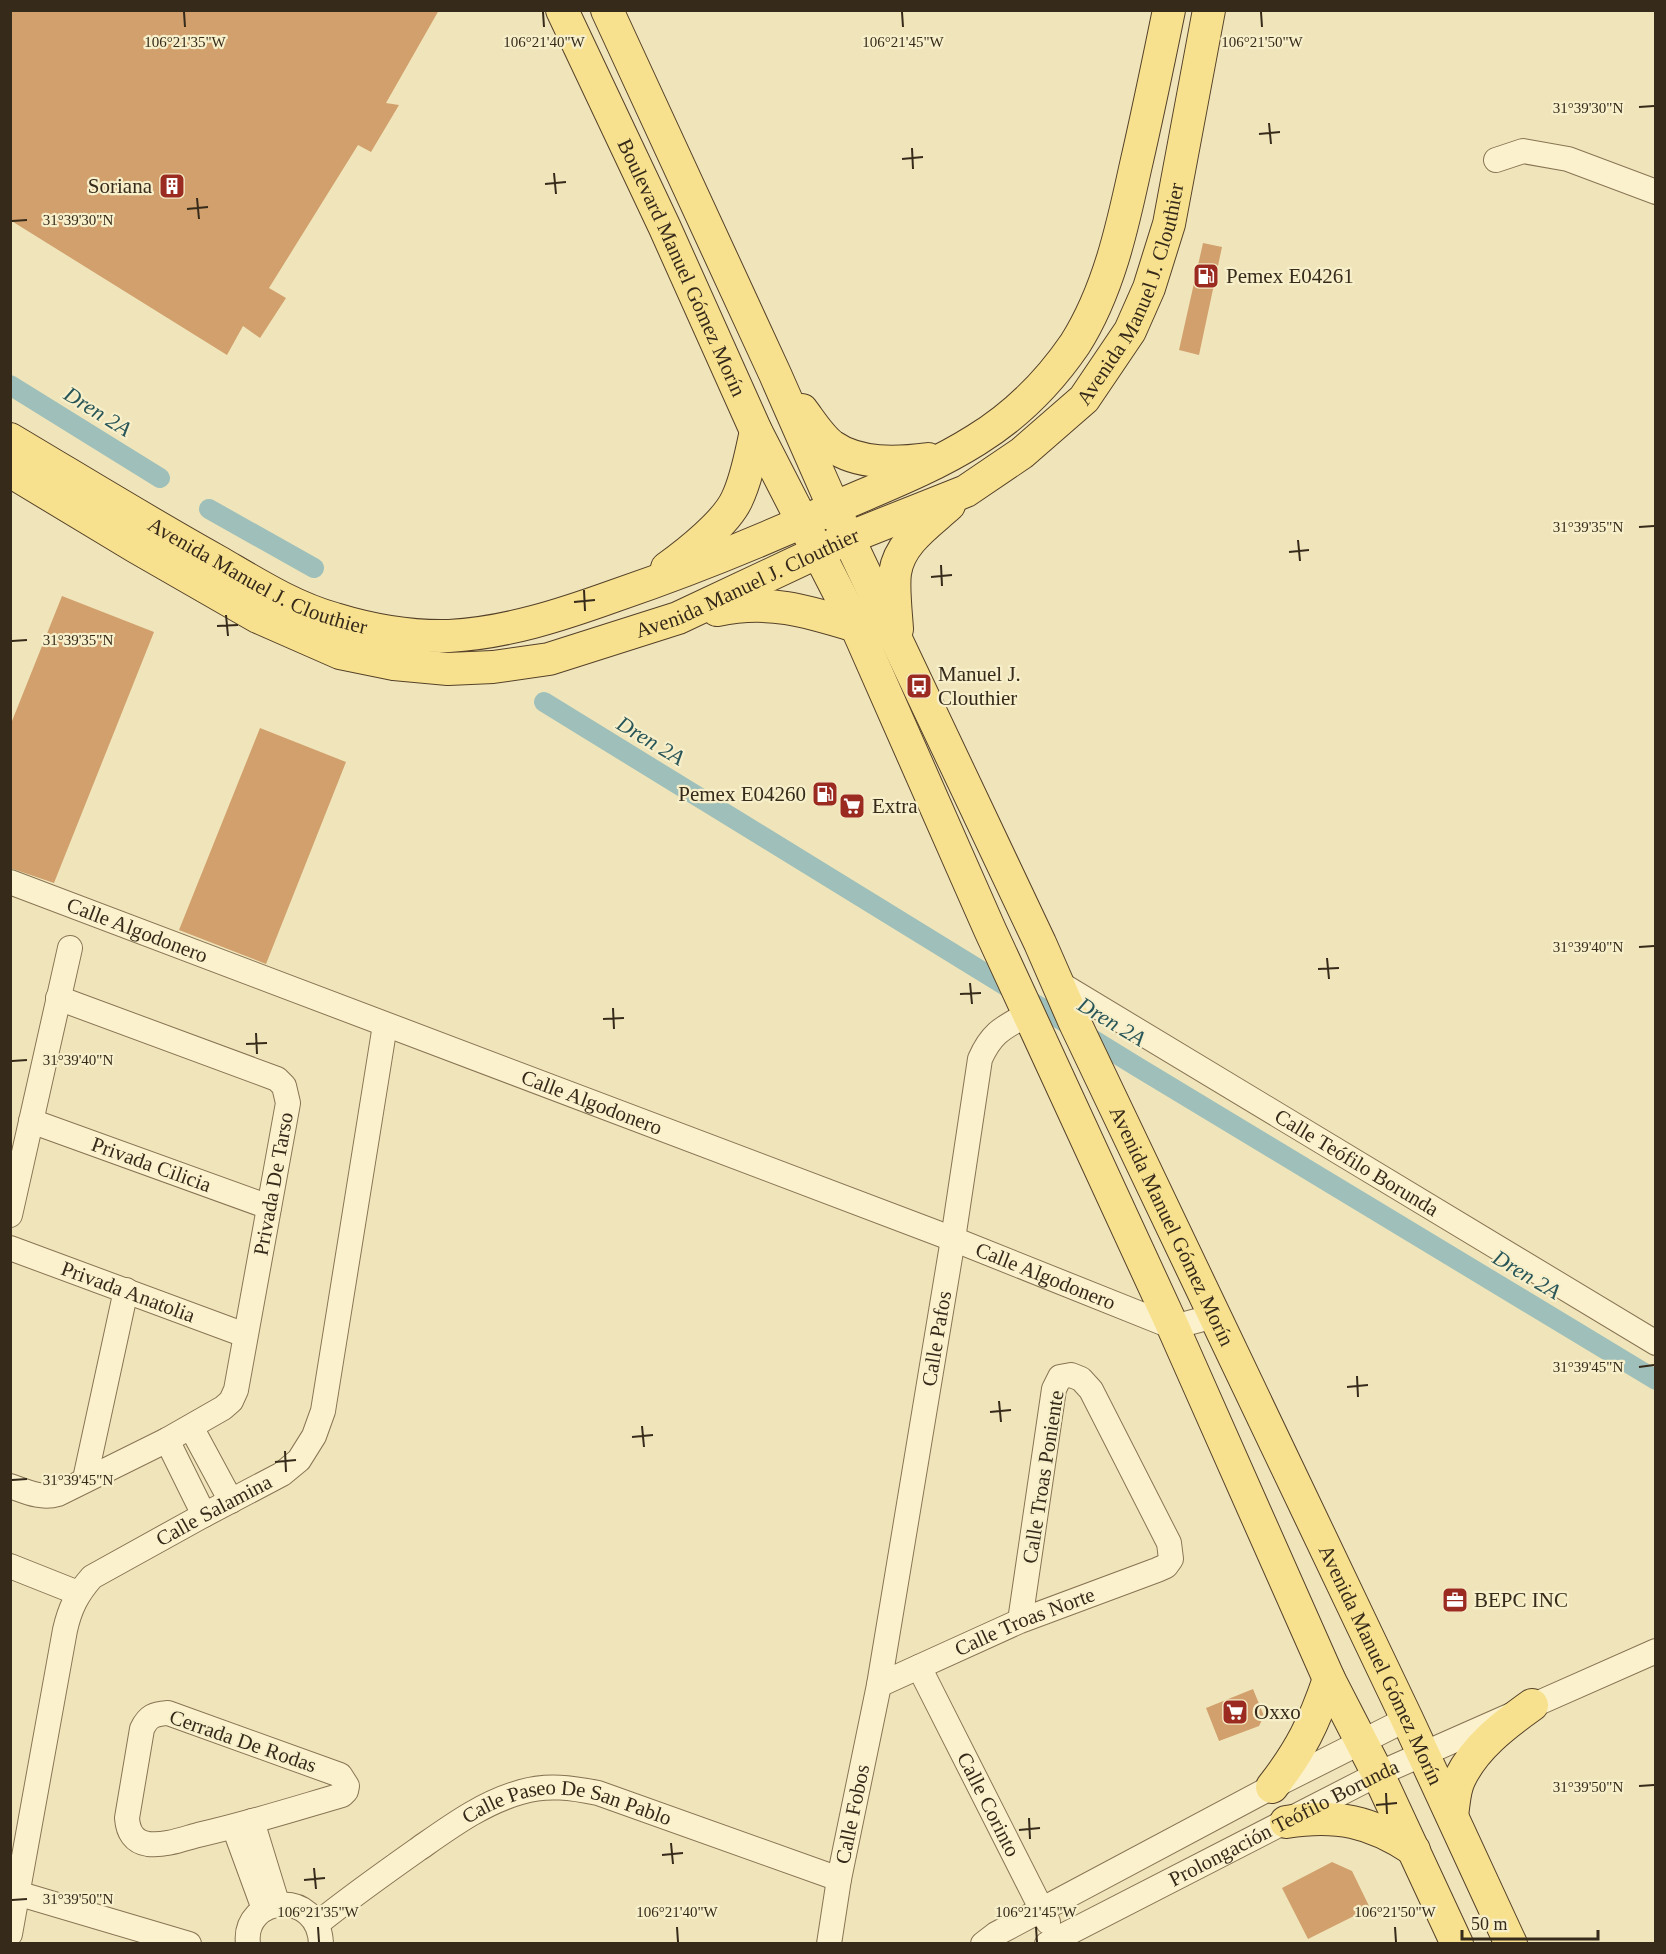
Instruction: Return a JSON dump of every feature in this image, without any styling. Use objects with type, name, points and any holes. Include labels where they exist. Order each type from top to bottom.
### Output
[{"type":"main road","name":"Boulevard Manuel Gómez Morín","points":[[562,10],[665,228],[756,431],[804,522]]},
{"type":"main road","name":"Boulevard Manuel Gómez Morín","points":[[607,10],[775,374],[834,508]]},
{"type":"main road","name":"Avenida Manuel J. Clouthier","points":[[10,439],[287,601],[332,619],[413,635],[451,636],[521,625],[559,615],[636,589],[804,522],[946,457],[978,439],[1012,414],[1047,381],[1075,343],[1095,305],[1109,269],[1126,210],[1169,10]]},
{"type":"main road","name":"Avenida Manuel J. Clouthier","points":[[10,471],[136,548],[258,617],[340,652],[394,664],[436,668],[493,667],[549,659],[678,618],[848,538],[966,491],[1022,453],[1084,399],[1130,331],[1149,288],[1169,224],[1209,10]]},
{"type":"main road","points":[[775,374],[831,445],[848,455],[901,462],[946,457]]},
{"type":"main road","points":[[636,589],[670,566],[727,515],[737,499],[756,431]]},
{"type":"main road","points":[[897,639],[895,574],[900,555],[910,541],[966,491]]},
{"type":"main road","name":"Avenida Manuel Gómez Morín","points":[[834,508],[1058,982],[1075,1023],[1407,1719],[1511,1944]]},
{"type":"main road","name":"Avenida Manuel Gómez Morín","points":[[804,522],[856,626],[990,930],[1173,1328],[1329,1679],[1378,1774],[1457,1944]]},
{"type":"main road","points":[[678,618],[737,605],[764,604],[809,612],[856,626]]},
{"type":"main road","points":[[1266,1790],[1289,1765],[1311,1727],[1329,1679]]},
{"type":"main road","points":[[1452,1815],[1459,1780],[1473,1757],[1505,1725],[1532,1705]]},
{"type":"main road","points":[[1282,1823],[1308,1818],[1353,1821],[1375,1827],[1414,1850]]},
{"type":"street","points":[[1496,160],[1523,151],[1568,159],[1656,192]]},
{"type":"street","name":"Calle Algodonero","points":[[10,882],[953,1239],[1173,1328]]},
{"type":"street","points":[[10,1215],[70,948]]},
{"type":"street","name":"Calle Teófilo Borunda","points":[[1058,982],[1656,1343]]},
{"type":"street","name":"Privada De Tarso","points":[[10,1486],[48,1497],[58,1494],[167,1440],[223,1408],[231,1401],[236,1390],[288,1102],[284,1086],[277,1079],[58,998]]},
{"type":"street","name":"Calle Pafos","points":[[879,1685],[953,1239],[980,1059],[987,1042],[1024,1005]]},
{"type":"street","name":"Calle Salamina","points":[[10,1934],[14,1892],[65,1629],[69,1610],[78,1593],[92,1577],[282,1474],[299,1460],[314,1436],[323,1412],[385,1025]]},
{"type":"street","name":"Privada Cilicia","points":[[31,1121],[269,1207]]},
{"type":"street","name":"Privada Anatolia","points":[[10,1248],[245,1335]]},
{"type":"street","points":[[85,1479],[126,1290]]},
{"type":"street","points":[[1173,1328],[1215,1316]]},
{"type":"street","name":"Calle Troas Poniente","points":[[1020,1621],[1051,1407],[1054,1389],[1060,1377],[1071,1375],[1081,1379],[1091,1390],[1169,1543],[1171,1559]]},
{"type":"street","points":[[191,1427],[231,1501]]},
{"type":"street","points":[[167,1440],[204,1515]]},
{"type":"street","name":"Calle Troas Norte","points":[[879,1685],[1020,1621],[1157,1570],[1166,1566],[1171,1559]]},
{"type":"street","points":[[10,1566],[78,1593]]},
{"type":"street","name":"Prolongación Teófilo Borunda","points":[[1054,1942],[1378,1774],[1656,1651]]},
{"type":"street","name":"Calle Corinto","points":[[919,1667],[1041,1910],[1054,1942]]},
{"type":"street","name":"Calle Fobos","points":[[829,1944],[839,1879],[879,1685]]},
{"type":"street","name":"Cerrada De Rodas","points":[[168,1713],[340,1775],[345,1780],[346,1791],[342,1796],[243,1824],[163,1844],[147,1844],[134,1838],[128,1828],[127,1818],[142,1729],[146,1720],[155,1714],[168,1713]]},
{"type":"street","name":"Prolongación Teófilo Borunda","points":[[983,1944],[1041,1910],[1266,1790],[1407,1719]]},
{"type":"street","name":"Calle Paseo De San Pablo","points":[[319,1934],[351,1896],[466,1816],[522,1791],[546,1787],[572,1788],[598,1793],[839,1879]]},
{"type":"street","points":[[1266,1790],[1282,1823]]},
{"type":"street","points":[[243,1824],[271,1907]]},
{"type":"street","points":[[14,1892],[189,1944]]},
{"type":"street","points":[[248,1944],[249,1927],[255,1917],[271,1907],[289,1904],[299,1906],[308,1912],[319,1934]]},
{"type":"building","name":"Soriana","points":[[10,10],[439,10],[386,103],[399,105],[371,152],[358,145],[269,288],[286,298],[260,338],[243,326],[227,355],[10,220]]},
{"type":"building","name":"Pemex E04261","points":[[1203,243],[1222,247],[1199,355],[1179,350]]},
{"type":"building","points":[[62,596],[154,632],[54,883],[10,868],[10,726]]},
{"type":"building","points":[[260,728],[346,762],[266,964],[179,930]]},
{"type":"building","name":"Oxxo","points":[[1253,1689],[1264,1716],[1259,1726],[1219,1741],[1206,1708]]},
{"type":"building","points":[[1332,1862],[1352,1871],[1370,1908],[1308,1939],[1282,1888]]},
{"type":"waterway","name":"Dren 2A","points":[[10,385],[160,478]]},
{"type":"waterway","name":"Dren 2A","points":[[209,509],[314,568]]},
{"type":"waterway","name":"Dren 2A","points":[[544,702],[1136,1066],[1656,1380]]},
{"type":"place","name":"Soriana","points":[[172,186]]},
{"type":"place","name":"Pemex E04261","points":[[1206,276]]},
{"type":"place","name":"Manuel J. Clouthier","points":[[919,686]]},
{"type":"place","name":"Pemex E04260","points":[[825,794]]},
{"type":"place","name":"Extra","points":[[852,806]]},
{"type":"place","name":"BEPC INC","points":[[1455,1600]]},
{"type":"place","name":"Oxxo","points":[[1235,1712]]}]
